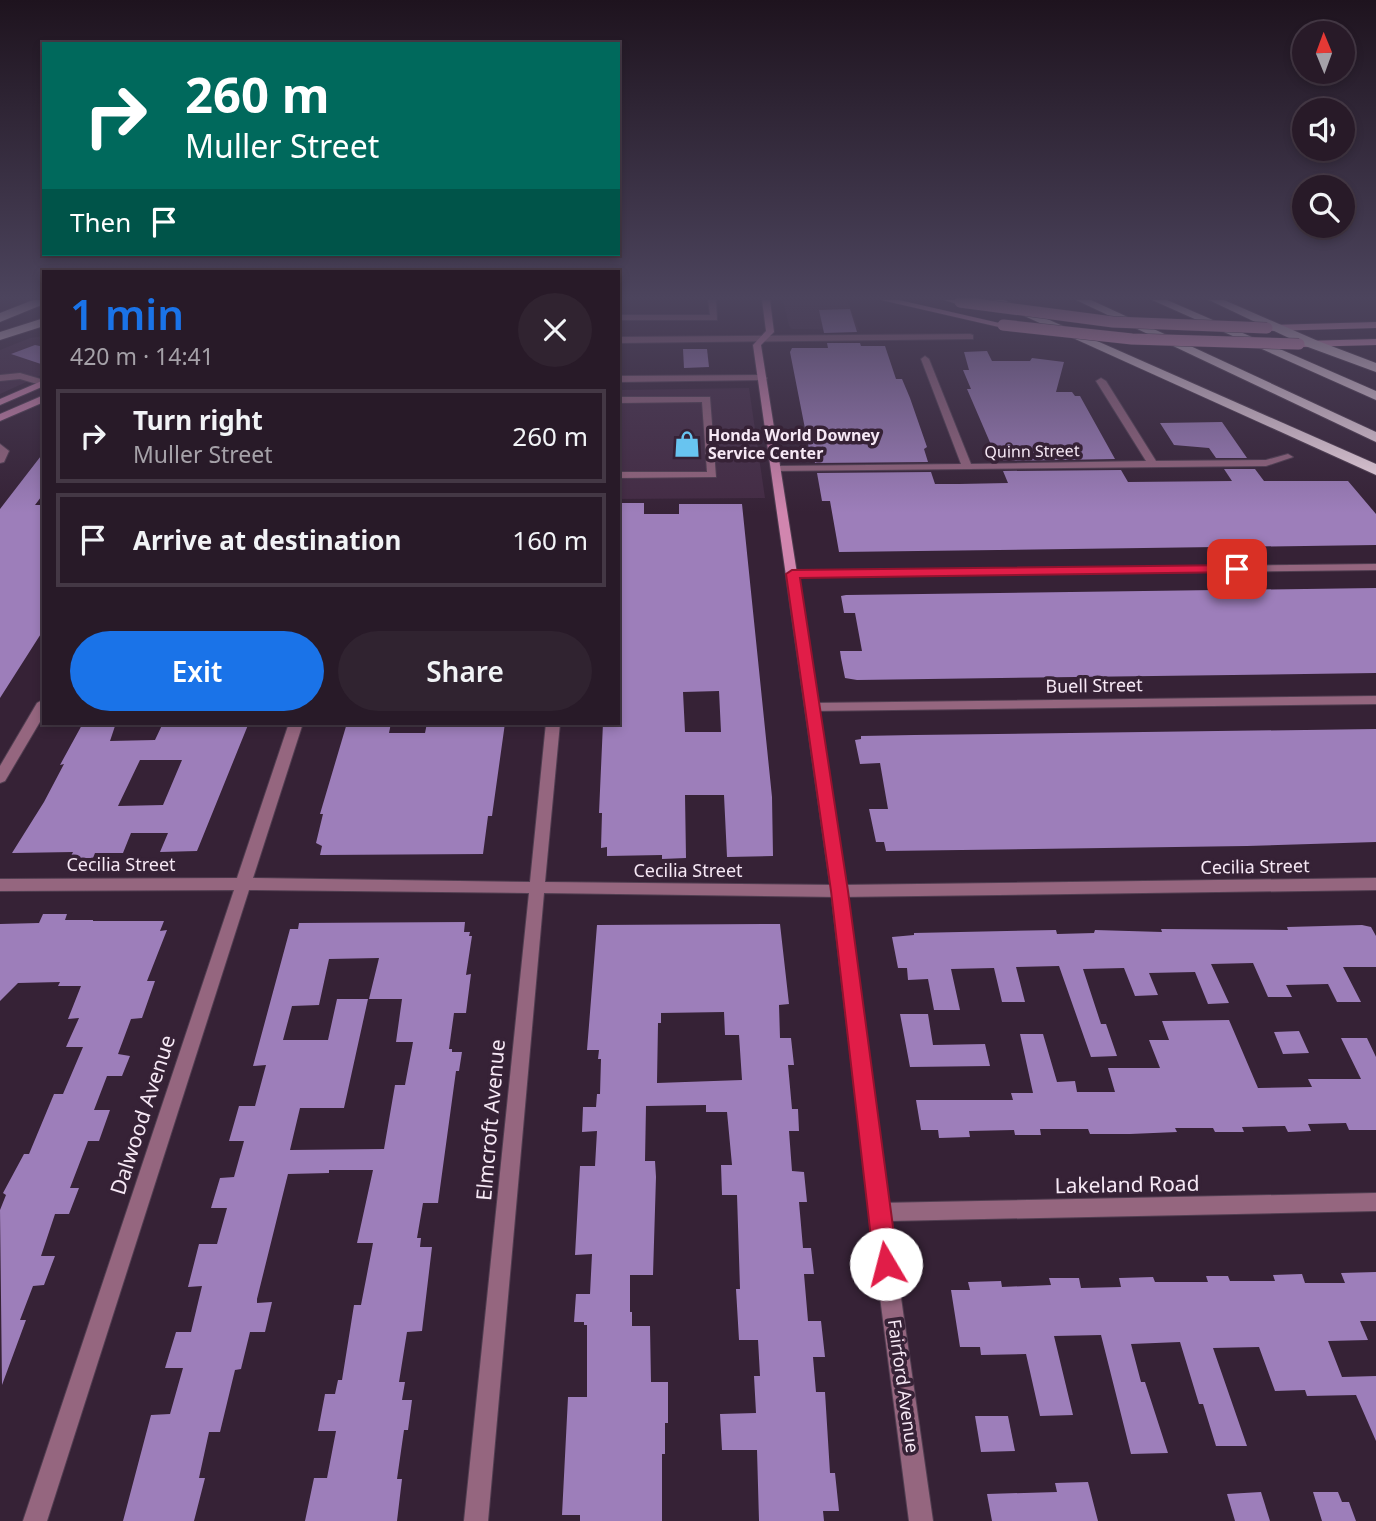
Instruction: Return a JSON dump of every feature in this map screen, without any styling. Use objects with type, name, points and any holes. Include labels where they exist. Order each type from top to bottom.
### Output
[{"type":"highway","points":[[1154,371],[1376,470]]},
{"type":"highway","points":[[1233,371],[1376,438]]},
{"type":"highway","points":[[1319,371],[1376,396]]},
{"type":"street","name":"Fairford Avenue","points":[[761,371],[839,891],[921,1521]]},
{"type":"street","points":[[930,371],[967,467]]},
{"type":"street","points":[[0,378],[20,376],[42,382]]},
{"type":"street","points":[[620,379],[762,378]]},
{"type":"street","points":[[1101,381],[1153,465]]},
{"type":"street","points":[[0,402],[42,384]]},
{"type":"street","points":[[0,418],[42,399]]},
{"type":"street","points":[[620,400],[707,399],[712,475],[620,475]]},
{"type":"street","points":[[0,447],[4,451],[0,460]]},
{"type":"street","name":"Quinn Street","points":[[776,469],[1266,463],[1288,457]]},
{"type":"street","points":[[792,574],[1376,567]]},
{"type":"street","name":"Buell Street","points":[[812,707],[1376,700]]},
{"type":"street","points":[[0,778],[42,706]]},
{"type":"street","name":"Dalwood Avenue","points":[[36,1521],[295,725]]},
{"type":"street","name":"Elmcroft Avenue","points":[[476,1521],[553,725]]},
{"type":"street","name":"Cecilia Street","points":[[0,885],[242,884],[839,891],[1376,884]]},
{"type":"street","name":"Lakeland Road","points":[[879,1212],[1376,1202]]},
{"type":"shaded area","points":[[0,371],[42,371],[42,375],[0,394]]},
{"type":"shaded area","name":"Honda World Downey Service Center","points":[[749,388],[765,498],[620,499],[620,390]]},
{"type":"building","points":[[794,371],[893,371],[896,379],[902,379],[910,398],[927,447],[924,449],[928,462],[815,463],[813,452],[809,449]]},
{"type":"building","points":[[963,371],[1062,371],[1056,392],[1072,392],[1075,396],[1080,396],[1115,459],[998,461],[967,389],[971,389]]},
{"type":"building","points":[[1222,422],[1247,458],[1216,458],[1209,448],[1174,445],[1160,423]]},
{"type":"building","points":[[42,455],[42,496],[35,505],[42,505],[42,632],[0,698],[0,509]]},
{"type":"building","points":[[1224,469],[1255,469],[1264,481],[1348,481],[1376,514],[1376,545],[839,552],[830,501],[822,501],[817,473],[931,472],[935,484],[959,484],[1008,483],[1003,471],[1121,470],[1128,482],[1232,481]]},
{"type":"building","points":[[620,503],[644,503],[644,514],[679,514],[679,504],[742,504],[772,797],[773,856],[727,857],[724,795],[685,795],[686,858],[662,859],[662,855],[607,856],[607,847],[601,848],[602,813],[599,813],[603,725],[620,725]],"holes":[[[719,691],[721,732],[685,732],[683,692]]]},
{"type":"building","points":[[1376,588],[1376,673],[857,680],[845,678],[840,651],[862,651],[855,613],[844,613],[841,596],[846,595]]},
{"type":"building","points":[[82,725],[115,725],[110,741],[155,740],[162,725],[248,725],[197,851],[160,852],[168,833],[131,833],[123,853],[95,853],[93,858],[70,858],[73,852],[12,853],[64,764],[60,765]],"holes":[[[140,760],[182,760],[163,805],[118,806]]]},
{"type":"building","points":[[346,725],[391,725],[389,733],[425,733],[427,725],[505,725],[492,816],[488,816],[483,854],[320,855],[322,846],[316,843],[323,814],[320,814]]},
{"type":"building","points":[[1376,729],[1376,842],[1247,846],[886,851],[884,842],[876,842],[869,809],[888,809],[880,763],[860,764],[855,740],[861,739],[861,736]]},
{"type":"building","points":[[43,914],[67,914],[65,920],[164,921],[160,931],[167,930],[147,981],[155,981],[142,1018],[131,1019],[118,1054],[130,1056],[122,1076],[107,1076],[94,1110],[110,1110],[99,1141],[88,1141],[70,1188],[79,1188],[69,1214],[55,1214],[41,1256],[55,1256],[44,1285],[33,1286],[20,1320],[26,1320],[2,1385],[0,1210],[6,1195],[3,1193],[24,1154],[29,1154],[54,1094],[63,1094],[83,1047],[66,1047],[79,1018],[68,1019],[81,986],[58,986],[60,982],[18,983],[0,1001],[0,924],[39,923]]},
{"type":"building","points":[[465,922],[464,932],[470,932],[469,936],[472,936],[466,975],[471,974],[466,1013],[454,1013],[449,1049],[452,1049],[452,1052],[462,1052],[459,1071],[456,1071],[438,1203],[423,1203],[417,1238],[421,1238],[420,1247],[432,1247],[422,1331],[407,1332],[399,1382],[405,1382],[402,1400],[412,1400],[408,1430],[404,1430],[397,1479],[402,1479],[397,1521],[305,1521],[314,1478],[327,1478],[336,1431],[318,1431],[325,1394],[335,1394],[338,1380],[342,1380],[354,1305],[361,1305],[373,1243],[357,1243],[373,1170],[329,1170],[329,1173],[288,1174],[257,1299],[257,1303],[272,1302],[265,1332],[250,1332],[241,1369],[235,1370],[220,1432],[209,1432],[199,1478],[205,1478],[194,1521],[123,1521],[151,1415],[170,1414],[183,1368],[165,1368],[176,1332],[191,1332],[202,1286],[188,1287],[199,1244],[217,1244],[227,1208],[211,1208],[220,1178],[234,1177],[244,1141],[229,1141],[239,1106],[255,1106],[266,1065],[253,1066],[290,929],[298,929],[299,923]],"holes":[[[379,958],[369,999],[402,999],[396,1042],[413,1042],[405,1085],[395,1085],[384,1149],[290,1150],[300,1108],[344,1108],[368,999],[337,999],[328,1040],[283,1040],[292,1006],[319,1005],[329,959]]]},
{"type":"building","points":[[780,924],[789,1004],[779,1005],[780,1038],[791,1038],[794,1065],[788,1065],[792,1109],[798,1109],[799,1131],[789,1131],[792,1171],[804,1172],[807,1202],[799,1202],[803,1248],[811,1248],[814,1274],[804,1274],[808,1321],[821,1321],[825,1357],[813,1357],[816,1392],[825,1392],[830,1473],[835,1473],[839,1511],[823,1511],[824,1521],[759,1521],[757,1450],[722,1450],[720,1414],[756,1413],[754,1376],[760,1376],[758,1340],[739,1340],[736,1289],[740,1289],[737,1195],[722,1195],[721,1165],[732,1165],[727,1112],[706,1112],[706,1105],[646,1106],[645,1161],[655,1161],[656,1177],[653,1275],[630,1275],[630,1312],[632,1326],[650,1326],[651,1382],[668,1382],[668,1423],[665,1423],[665,1454],[662,1454],[662,1521],[580,1521],[580,1515],[562,1515],[568,1397],[587,1397],[587,1325],[584,1325],[584,1322],[574,1322],[576,1294],[590,1294],[592,1254],[575,1255],[580,1166],[595,1166],[597,1131],[582,1132],[583,1107],[596,1107],[597,1094],[600,1094],[599,1050],[587,1050],[597,925]],"holes":[[[724,1012],[725,1035],[739,1035],[742,1080],[657,1083],[658,1023],[661,1023],[661,1013]]]},
{"type":"building","points":[[1287,927],[1371,927],[1376,936],[1376,967],[1343,967],[1361,1002],[1337,1002],[1328,984],[1286,985],[1292,997],[1268,997],[1253,963],[1211,964],[1229,1003],[1208,1004],[1195,972],[1149,973],[1158,995],[1135,996],[1124,968],[1083,969],[1101,1024],[1106,1024],[1117,1056],[1091,1057],[1059,966],[1016,967],[1025,1002],[1002,1002],[994,968],[951,969],[960,1010],[934,1010],[928,979],[908,980],[907,968],[898,968],[892,937],[914,933],[1056,930],[1057,934],[1094,933],[1095,930],[1288,930]]},
{"type":"building","points":[[900,1014],[928,1014],[933,1045],[985,1044],[990,1066],[910,1067]]},
{"type":"building","points":[[1229,1020],[1258,1088],[1312,1087],[1308,1079],[1361,1079],[1341,1038],[1367,1038],[1376,1057],[1376,1130],[1349,1130],[1346,1123],[1308,1124],[1311,1131],[1288,1132],[1285,1126],[1242,1127],[1244,1132],[1215,1132],[1213,1128],[1175,1128],[1177,1132],[1130,1134],[1090,1134],[1088,1129],[1040,1129],[1041,1135],[1015,1135],[1014,1130],[969,1131],[970,1137],[939,1138],[938,1130],[921,1130],[916,1100],[1013,1100],[1011,1093],[1033,1093],[1020,1034],[1043,1034],[1057,1082],[1075,1081],[1077,1092],[1115,1092],[1108,1068],[1160,1068],[1149,1040],[1169,1040],[1162,1021]]},
{"type":"building","points":[[1299,1031],[1309,1053],[1283,1054],[1274,1032]]},
{"type":"building","points":[[1376,1272],[1376,1321],[1360,1321],[1368,1340],[1328,1341],[1342,1377],[1376,1376],[1376,1441],[1356,1395],[1307,1396],[1305,1390],[1275,1391],[1259,1347],[1213,1348],[1247,1446],[1216,1446],[1203,1404],[1199,1404],[1180,1342],[1131,1344],[1141,1382],[1145,1382],[1168,1453],[1131,1454],[1101,1335],[1054,1336],[1073,1415],[1040,1416],[1026,1354],[981,1355],[980,1347],[960,1347],[951,1290],[970,1290],[968,1282],[1001,1281],[1002,1287],[1051,1285],[1049,1278],[1079,1278],[1081,1288],[1121,1287],[1119,1278],[1153,1277],[1155,1282],[1208,1282],[1206,1276],[1228,1276],[1230,1281],[1275,1281],[1273,1275],[1302,1274],[1305,1283],[1345,1283],[1341,1273]]},
{"type":"building","points":[[975,1416],[1008,1416],[1015,1451],[981,1452]]},
{"type":"building","points":[[1088,1482],[1098,1521],[992,1521],[987,1494],[1057,1492],[1055,1483]]},
{"type":"building","points":[[1261,1492],[1270,1521],[1235,1521],[1227,1494]]},
{"type":"building","points":[[1313,1492],[1338,1492],[1342,1502],[1349,1502],[1356,1521],[1322,1521]]},
{"type":"place","name":"Honda World Downey Service Center","points":[[687,444]]},
{"type":"route","points":[[886,1264],[839,891],[792,574],[1237,569]]}]
